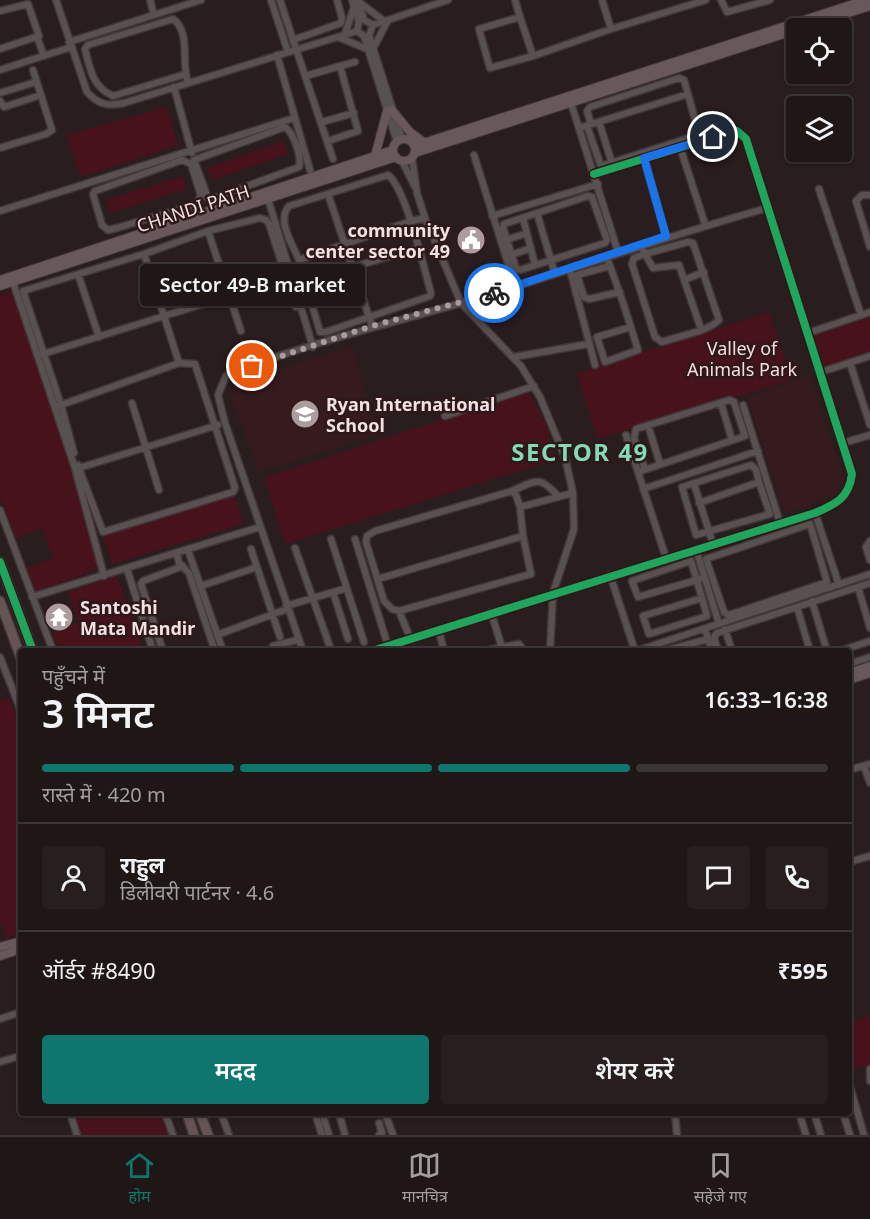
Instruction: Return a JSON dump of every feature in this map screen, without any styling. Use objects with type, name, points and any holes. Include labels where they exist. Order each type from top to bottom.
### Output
[{"type":"highway","points":[[0,562],[32,648]]},
{"type":"highway","points":[[0,601],[18,650]]},
{"type":"highway","points":[[188,1116],[194,1135]]},
{"type":"highway","points":[[201,1116],[208,1135]]},
{"type":"main road","points":[[414,152],[425,143],[866,0]]},
{"type":"main road","points":[[833,18],[870,6]]},
{"type":"main road","points":[[414,152],[409,141],[399,141],[397,156],[414,152],[571,103],[786,33]]},
{"type":"main road","points":[[389,107],[410,132],[425,143]]},
{"type":"main road","points":[[375,156],[389,107]]},
{"type":"main road","name":"CHANDI PATH","points":[[0,280],[375,156],[397,156]]},
{"type":"main road","name":"CHANDI PATH","points":[[0,286],[397,156]]},
{"type":"main road","points":[[852,672],[870,666]]},
{"type":"main road","points":[[852,679],[870,673]]},
{"type":"main road","points":[[0,947],[18,942]]},
{"type":"main road","points":[[0,956],[18,950]]},
{"type":"street","points":[[56,0],[87,92],[96,101],[105,105],[115,105],[357,30],[362,21],[355,2]]},
{"type":"street","points":[[150,0],[154,15]]},
{"type":"street","points":[[0,70],[44,56],[82,38],[201,0]]},
{"type":"street","points":[[271,0],[288,52]]},
{"type":"street","points":[[280,0],[333,159]]},
{"type":"street","points":[[293,40],[340,22],[342,18],[337,0]]},
{"type":"street","points":[[367,36],[373,25],[448,0]]},
{"type":"street","points":[[515,0],[533,56]]},
{"type":"street","points":[[602,0],[611,28]]},
{"type":"street","points":[[520,17],[478,29],[490,68],[533,56],[611,28],[706,0]]},
{"type":"street","points":[[721,0],[727,12],[770,0]]},
{"type":"street","points":[[355,2],[386,20]]},
{"type":"street","points":[[345,34],[355,2]]},
{"type":"street","points":[[0,11],[28,4],[44,56]]},
{"type":"street","points":[[86,47],[173,19],[177,22],[185,49],[188,82]]},
{"type":"street","points":[[371,49],[386,20]]},
{"type":"street","points":[[362,21],[373,25]]},
{"type":"street","points":[[357,30],[367,36],[399,141]]},
{"type":"street","points":[[338,36],[371,49]]},
{"type":"street","points":[[0,49],[37,37]]},
{"type":"street","points":[[82,38],[95,83],[100,90],[113,96],[186,74]]},
{"type":"street","points":[[278,56],[310,170]]},
{"type":"street","points":[[306,76],[356,62]]},
{"type":"street","points":[[328,141],[358,131],[340,66]]},
{"type":"street","points":[[0,148],[51,132],[51,125],[33,70]]},
{"type":"street","points":[[571,103],[586,126],[598,164],[601,166],[696,135],[697,128],[684,80],[680,78],[590,107],[587,111],[586,126],[594,174],[618,252]]},
{"type":"street","points":[[0,93],[36,82]]},
{"type":"street","points":[[174,87],[194,160],[206,195],[212,199],[296,170],[301,163],[290,132],[285,127],[194,160]]},
{"type":"street","points":[[586,126],[688,94]]},
{"type":"street","points":[[0,101],[4,107],[41,95]]},
{"type":"street","points":[[322,122],[354,113]]},
{"type":"street","points":[[95,191],[191,151],[294,118]]},
{"type":"street","points":[[599,122],[612,163]]},
{"type":"street","points":[[382,648],[491,612],[815,513],[840,501],[850,488],[852,474],[843,443],[749,147],[741,133],[730,132],[594,174]]},
{"type":"street","points":[[680,147],[705,224]]},
{"type":"street","points":[[414,152],[417,193]]},
{"type":"street","points":[[474,155],[514,286]]},
{"type":"street","points":[[397,156],[417,193],[425,218],[461,303],[514,357],[534,386],[558,433],[573,493],[574,529],[553,593],[550,648]]},
{"type":"street","points":[[0,212],[181,157]]},
{"type":"street","points":[[93,182],[95,191],[93,194],[102,225],[108,230],[196,204],[201,196],[191,164],[181,157]]},
{"type":"street","points":[[644,158],[666,236]]},
{"type":"street","points":[[418,248],[305,281],[316,325],[320,332],[369,318],[430,296],[418,248],[411,222],[396,184],[388,175],[289,206],[284,211],[283,219],[299,260],[411,222],[425,218]]},
{"type":"street","points":[[492,216],[598,184]]},
{"type":"street","points":[[819,189],[861,315]]},
{"type":"street","points":[[328,194],[372,326]]},
{"type":"street","points":[[870,195],[862,195],[856,201],[870,246]]},
{"type":"street","points":[[592,197],[607,240],[605,243],[516,269],[506,240],[504,224],[523,218],[592,197]]},
{"type":"street","points":[[268,199],[296,307]]},
{"type":"street","points":[[301,648],[225,423],[218,395],[226,376],[372,326],[461,303],[607,258],[666,236],[767,208]]},
{"type":"street","points":[[537,213],[555,274]]},
{"type":"street","points":[[104,576],[58,406],[23,291],[144,255],[208,231],[260,218],[266,220],[313,347]]},
{"type":"street","points":[[523,218],[535,265]]},
{"type":"street","points":[[208,231],[241,331]]},
{"type":"street","points":[[506,240],[527,232]]},
{"type":"street","points":[[691,242],[704,272],[719,320],[701,329],[662,342],[656,340],[632,264],[633,258],[691,242]]},
{"type":"street","points":[[640,245],[653,268],[679,265],[701,329]]},
{"type":"street","points":[[511,255],[531,248]]},
{"type":"street","points":[[144,255],[179,363]]},
{"type":"street","points":[[607,258],[620,292],[631,327],[637,352],[605,362],[597,338],[631,327]]},
{"type":"street","points":[[610,266],[577,275],[584,297],[589,299],[620,292]]},
{"type":"street","points":[[570,270],[595,365]]},
{"type":"street","points":[[684,280],[704,272]]},
{"type":"street","points":[[78,274],[99,337]]},
{"type":"street","points":[[43,354],[289,278]]},
{"type":"street","points":[[13,282],[103,531],[222,496],[236,488],[197,365],[192,362],[179,363],[58,406]]},
{"type":"street","points":[[808,333],[870,312]]},
{"type":"street","points":[[514,357],[588,344]]},
{"type":"street","points":[[821,372],[870,356]]},
{"type":"street","points":[[850,363],[870,425]]},
{"type":"street","points":[[445,416],[534,386]]},
{"type":"street","points":[[863,402],[870,400]]},
{"type":"street","points":[[641,470],[745,436],[734,402],[721,403],[636,429],[634,434],[643,489],[666,558]]},
{"type":"street","points":[[132,403],[159,490]]},
{"type":"street","points":[[721,403],[732,440]]},
{"type":"street","points":[[743,405],[780,523]]},
{"type":"street","points":[[79,468],[225,423]]},
{"type":"street","points":[[648,425],[660,464]]},
{"type":"street","points":[[626,435],[641,470]]},
{"type":"street","points":[[843,443],[870,435]]},
{"type":"street","points":[[643,489],[758,451]]},
{"type":"street","points":[[750,465],[756,470],[759,482],[770,514],[696,536],[682,487],[750,465]]},
{"type":"street","points":[[512,491],[520,507],[522,536],[532,568],[529,577],[399,611],[392,609],[384,601],[366,542],[371,533],[512,491],[536,480],[542,481],[559,497]]},
{"type":"street","points":[[699,503],[759,482]]},
{"type":"street","points":[[694,484],[713,544]]},
{"type":"street","points":[[520,507],[573,493]]},
{"type":"street","points":[[0,510],[52,648]]},
{"type":"street","points":[[815,513],[839,585]]},
{"type":"street","points":[[810,524],[827,582],[728,615],[724,612],[706,562],[709,556],[727,550],[810,524]]},
{"type":"street","points":[[32,597],[261,527]]},
{"type":"street","points":[[378,579],[522,536]]},
{"type":"street","points":[[331,539],[364,642]]},
{"type":"street","points":[[355,539],[388,646]]},
{"type":"street","points":[[723,540],[727,550]]},
{"type":"street","points":[[870,541],[866,547],[870,560]]},
{"type":"street","points":[[295,548],[330,646]]},
{"type":"street","points":[[251,549],[280,637]]},
{"type":"street","points":[[696,549],[731,648]]},
{"type":"street","points":[[188,550],[222,648]]},
{"type":"street","points":[[177,554],[179,563],[189,573],[214,648]]},
{"type":"street","points":[[702,598],[644,616],[649,634],[707,616],[702,598],[697,580],[691,561],[632,581],[638,597],[697,580],[705,577]]},
{"type":"street","points":[[162,648],[141,584],[143,581],[183,566]]},
{"type":"street","points":[[201,586],[257,567]]},
{"type":"street","points":[[127,569],[152,648]]},
{"type":"street","points":[[645,648],[870,574]]},
{"type":"street","points":[[610,575],[634,648]]},
{"type":"street","points":[[717,648],[714,637],[717,633],[870,583]]},
{"type":"street","points":[[858,587],[870,628]]},
{"type":"street","points":[[218,635],[273,615],[313,597],[347,588]]},
{"type":"street","points":[[333,592],[348,639]]},
{"type":"street","points":[[810,594],[826,648]]},
{"type":"street","points":[[796,607],[809,648]]},
{"type":"street","points":[[399,611],[411,640]]},
{"type":"street","points":[[491,612],[502,648]]},
{"type":"street","points":[[705,629],[711,648]]},
{"type":"street","points":[[439,631],[443,648]]},
{"type":"street","points":[[675,648],[708,639]]},
{"type":"street","points":[[273,646],[297,640]]},
{"type":"street","points":[[849,648],[870,641]]},
{"type":"street","points":[[505,648],[519,644],[522,648]]},
{"type":"street","points":[[0,657],[18,703]]},
{"type":"street","points":[[852,663],[870,657]]},
{"type":"street","points":[[852,769],[867,765],[870,783]]},
{"type":"street","points":[[852,861],[870,855]]},
{"type":"street","points":[[0,1019],[18,1013]]},
{"type":"street","points":[[0,1062],[18,1057]]},
{"type":"street","points":[[870,1069],[870,1081]]},
{"type":"street","points":[[852,1093],[864,1135]]},
{"type":"street","points":[[71,1116],[77,1135]]},
{"type":"street","points":[[166,1116],[173,1135]]},
{"type":"street","points":[[223,1116],[230,1135]]},
{"type":"street","points":[[316,1116],[322,1135]]},
{"type":"street","points":[[323,1116],[329,1135]]},
{"type":"street","points":[[340,1116],[345,1135]]},
{"type":"street","points":[[387,1116],[393,1135]]},
{"type":"street","points":[[675,1116],[677,1135]]},
{"type":"street","points":[[800,1116],[806,1135]]},
{"type":"street","points":[[815,1116],[821,1135]]},
{"type":"street","points":[[844,1116],[850,1135]]},
{"type":"street","points":[[379,1123],[382,1133],[380,1135]]},
{"type":"shaded area","name":"Ryan International School","points":[[352,346],[378,435],[259,472],[230,393],[239,382]]},
{"type":"shaded area","points":[[810,375],[844,480],[834,497],[785,513],[747,397]]},
{"type":"green space","points":[[167,107],[178,145],[81,177],[66,135]]},
{"type":"green space","points":[[283,141],[288,154],[212,180],[207,168]]},
{"type":"green space","points":[[183,176],[187,189],[110,213],[106,200]]},
{"type":"green space","points":[[14,291],[102,567],[36,592],[27,568],[53,558],[42,528],[16,538],[0,497],[0,296]]},
{"type":"green space","name":"Valley of Animals Park","points":[[769,312],[791,380],[597,439],[577,373]]},
{"type":"green space","points":[[870,315],[870,353],[822,368],[811,334]]},
{"type":"green space","points":[[528,391],[546,424],[555,460],[285,544],[264,478]]},
{"type":"green space","points":[[234,495],[243,524],[112,564],[103,535]]},
{"type":"green space","points":[[117,576],[142,648],[58,648],[52,632],[79,622],[68,592]]},
{"type":"green space","points":[[9,697],[18,719],[18,934],[6,939],[0,921],[0,701]]},
{"type":"green space","points":[[870,1016],[870,1065],[852,1070],[852,1022]]},
{"type":"green space","points":[[75,1116],[163,1116],[170,1135],[82,1135]]},
{"type":"cycle path","points":[[382,648],[815,513],[835,503],[845,495],[848,489],[852,474],[746,139],[737,131],[730,132],[594,174]]},
{"type":"cycle path","points":[[0,562],[32,648]]},
{"type":"way so far","points":[[252,366],[372,326],[494,293]]},
{"type":"place","name":"community center sector 49","points":[[471,240]]},
{"type":"place","name":"Sector 49-B market","points":[[252,366]]},
{"type":"place","name":"Ryan International School","points":[[305,414]]},
{"type":"place","name":"Santoshi Mata Mandir","points":[[59,617]]},
{"type":"district","name":"SECTOR 49","points":[[580,451]]},
{"type":"route","points":[[494,293],[607,258],[666,236],[644,158],[713,137]]}]
